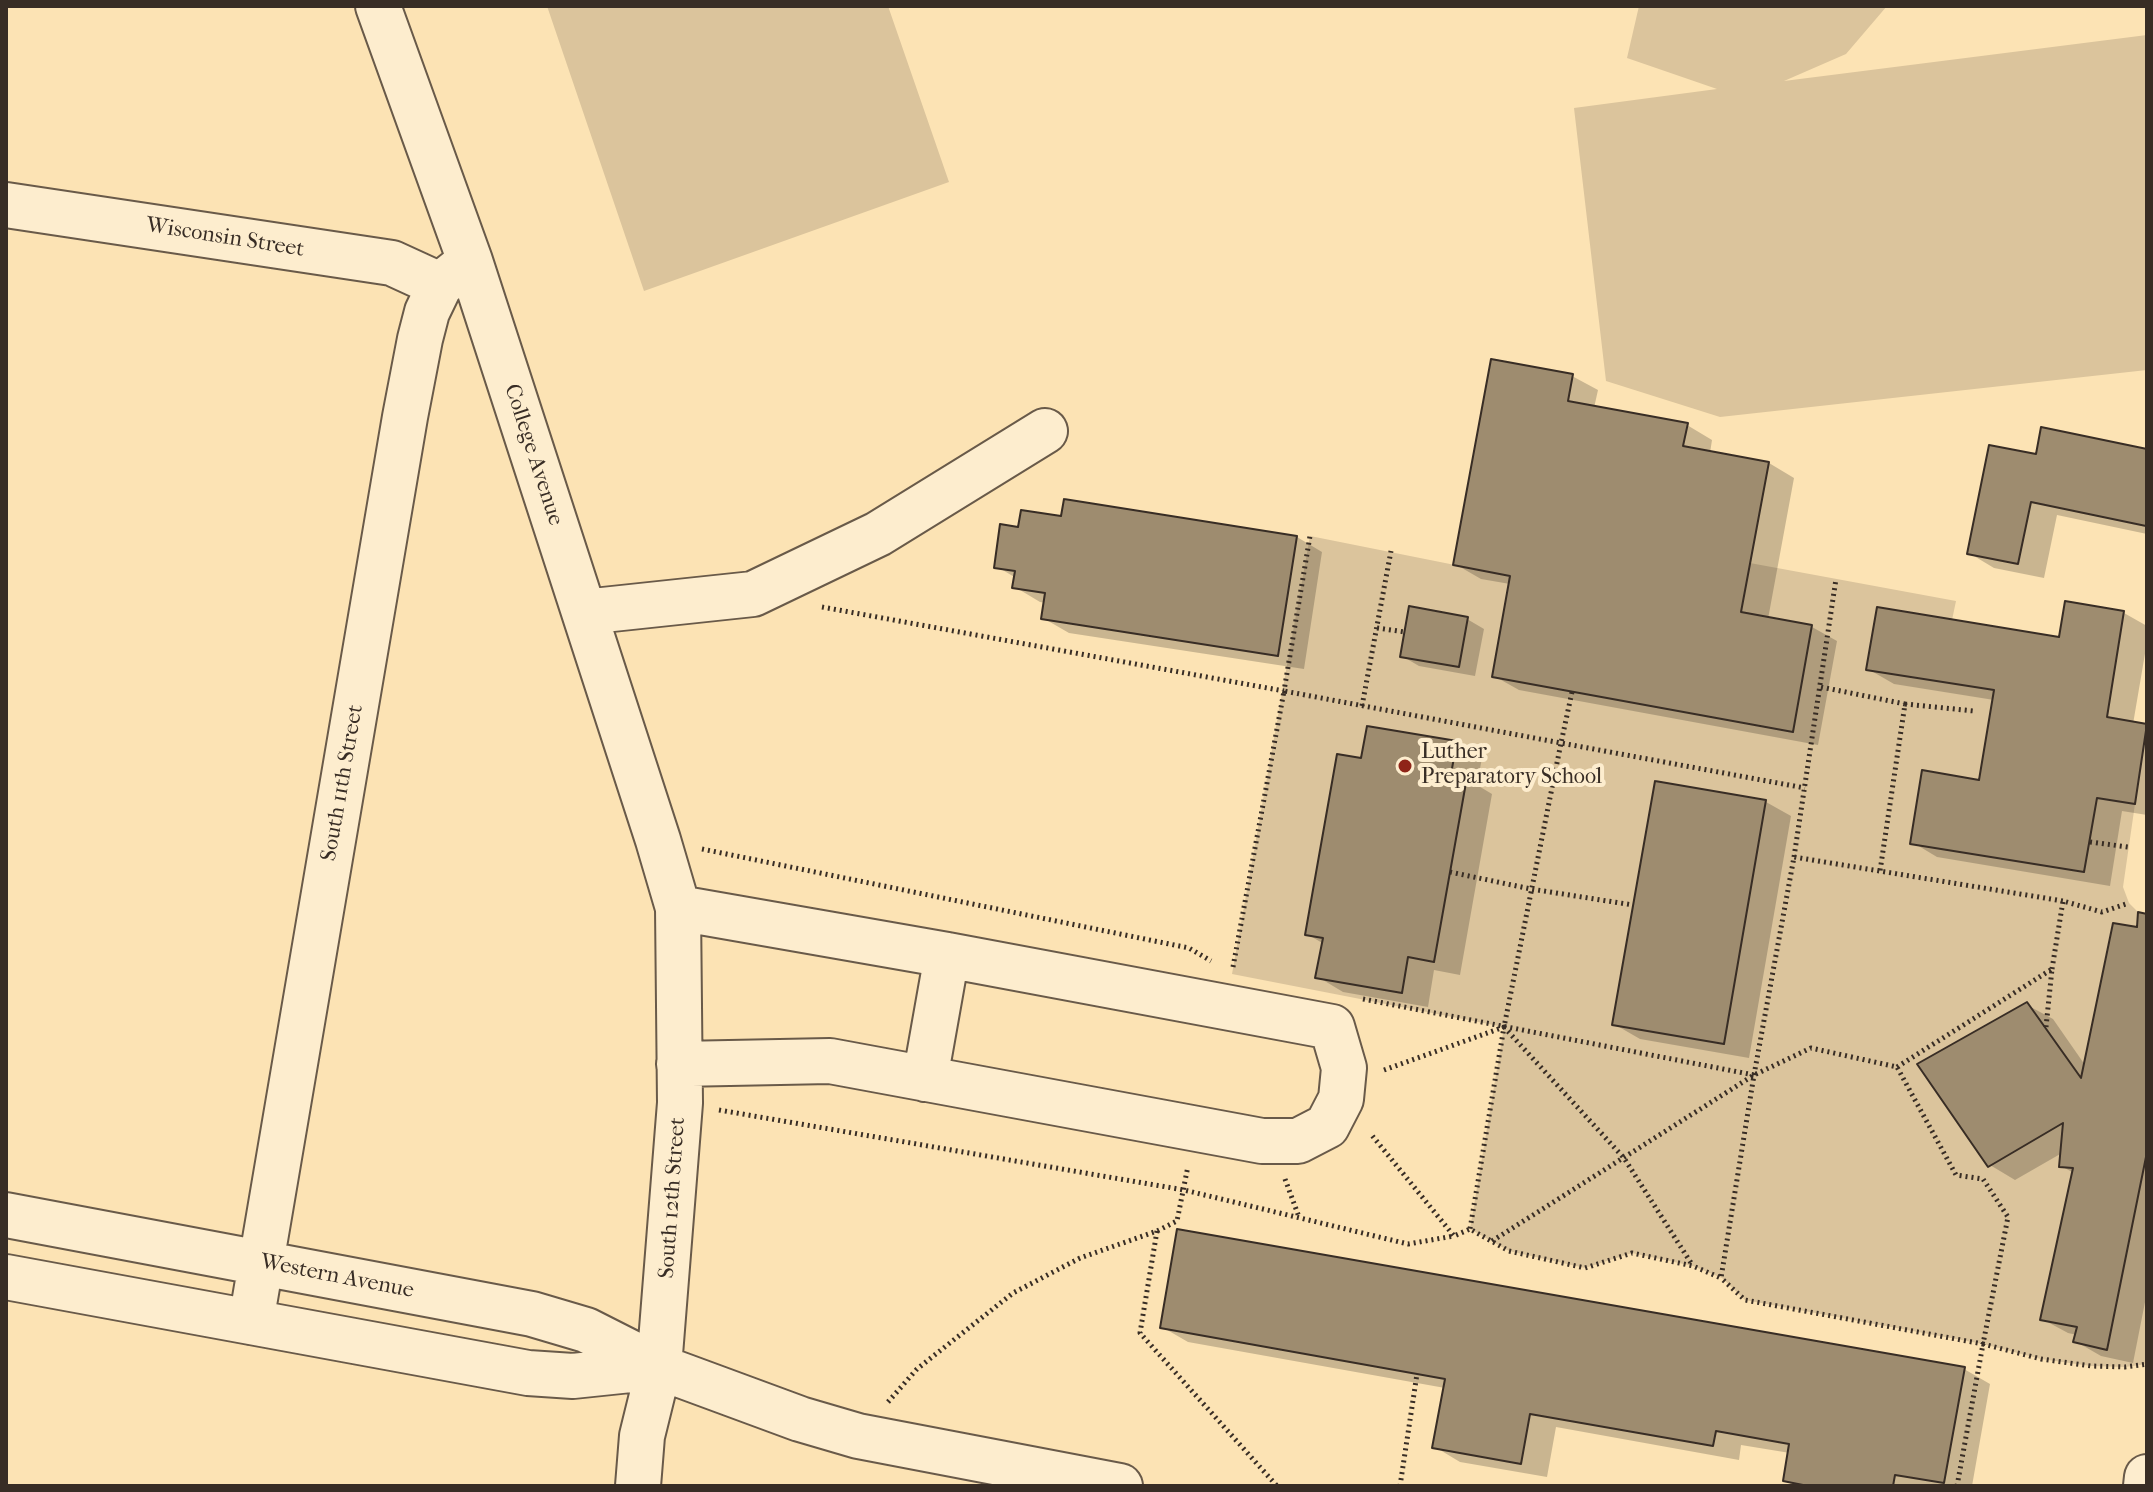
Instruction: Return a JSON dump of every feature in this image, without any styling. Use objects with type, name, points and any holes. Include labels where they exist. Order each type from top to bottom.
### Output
[{"type":"street","name":"College Avenue","points":[[378,6],[455,273],[584,612],[678,908]]},
{"type":"street","name":"Wisconsin Street","points":[[6,205],[455,273]]},
{"type":"street","name":"South 11th Street","points":[[251,1322],[405,417],[427,312],[455,273]]},
{"type":"street","points":[[584,612],[753,594],[878,534],[1045,431]]},
{"type":"street","points":[[678,908],[1332,1027],[1344,1068],[1341,1099],[1327,1126],[1298,1141],[1262,1141],[830,1061],[679,1084]]},
{"type":"street","name":"South 12th Street","points":[[638,1486],[642,1436],[659,1367],[679,1084],[678,908]]},
{"type":"street","points":[[925,1079],[947,955]]},
{"type":"street","name":"Western Avenue","points":[[6,1215],[532,1314],[586,1330],[659,1367],[800,1419],[858,1436],[1120,1486]]},
{"type":"street","name":"Western Avenue","points":[[6,1277],[528,1373],[573,1376],[659,1367]]},
{"type":"street","points":[[2146,1486],[2147,1477]]},
{"type":"path","points":[[1232,974],[1310,536]]},
{"type":"path","points":[[1362,706],[1391,551]]},
{"type":"path","points":[[1754,1075],[1794,857],[1836,579]]},
{"type":"path","points":[[815,605],[1805,788]]},
{"type":"path","points":[[1377,628],[1405,632]]},
{"type":"path","points":[[1821,687],[1905,704],[1974,711]]},
{"type":"path","points":[[1470,1229],[1504,1027],[1572,692]]},
{"type":"path","points":[[1880,871],[1905,704]]},
{"type":"path","points":[[2090,842],[2128,847]]},
{"type":"path","points":[[1794,857],[2063,901],[2102,912],[2129,903]]},
{"type":"path","points":[[1450,872],[1633,905]]},
{"type":"path","points":[[2046,1027],[2063,901]]},
{"type":"path","points":[[1492,1241],[1754,1075],[1811,1048],[1897,1067],[2052,969]]},
{"type":"path","points":[[1382,1071],[1504,1027]]},
{"type":"path","points":[[1504,1027],[1624,1158],[1693,1266]]},
{"type":"path","points":[[1897,1067],[1956,1175],[1983,1179],[2008,1217],[1957,1486]]},
{"type":"path","points":[[679,1084],[1184,1190],[1408,1244],[1454,1236],[1341,1099]]},
{"type":"path","points":[[858,1436],[917,1369],[1013,1293],[1080,1258],[1177,1221],[1193,1129]]},
{"type":"path","points":[[1157,1231],[1140,1333],[1277,1486]]},
{"type":"path","points":[[1721,1278],[1745,1300],[1983,1344],[2041,1359],[2091,1366],[2147,1364]]},
{"type":"path","points":[[1400,1486],[1417,1374]]},
{"type":"shaded area","points":[[547,6],[888,6],[949,182],[644,291]]},
{"type":"shaded area","points":[[1639,6],[1887,6],[1846,54],[1784,81],[2147,35],[2147,370],[1720,417],[1606,381],[1574,108],[1717,89],[1627,58]]},
{"type":"shaded area","points":[[1310,536],[1510,576],[1492,677],[1792,732],[1812,625],[1741,612],[1750,563],[1956,601],[1952,620],[1877,608],[1866,670],[1994,690],[1979,780],[1922,770],[1910,843],[2084,872],[2097,798],[2135,804],[2123,887],[2129,903],[2138,912],[2137,927],[2112,924],[2081,1078],[2027,1002],[1988,1166],[2063,1123],[2059,1166],[2073,1168],[2040,1319],[2077,1327],[2074,1342],[2106,1350],[2147,1152],[2147,1364],[2091,1366],[2041,1359],[1983,1344],[1745,1300],[1722,1278],[1693,1266],[1632,1253],[1585,1268],[1509,1251],[1470,1229],[1504,1027],[1232,974]],"holes":[[[1468,618],[1458,667],[1400,657]],[[1367,726],[1456,741],[1451,774],[1467,778],[1434,962],[1408,957],[1402,993],[1316,978],[1323,938],[1305,935],[1337,754],[1361,758]],[[1655,781],[1766,800],[1724,1044],[1612,1024]]]},
{"type":"building","points":[[1491,359],[1573,374],[1568,401],[1688,423],[1683,446],[1769,462],[1741,612],[1812,625],[1793,732],[1492,677],[1510,576],[1453,565]]},
{"type":"building","points":[[2041,427],[2147,449],[2146,526],[2031,502],[2018,564],[1967,554],[1989,445],[2036,454]]},
{"type":"building","points":[[1064,499],[1297,536],[1278,656],[1041,619],[1045,593],[1012,588],[1015,571],[994,568],[1000,524],[1018,527],[1021,510],[1061,516]]},
{"type":"building","points":[[2065,601],[2124,611],[2107,717],[2147,724],[2135,804],[2097,798],[2084,872],[1910,844],[1922,770],[1979,780],[1994,690],[1866,670],[1877,607],[2059,637]]},
{"type":"building","points":[[1409,606],[1468,617],[1459,667],[1400,657]]},
{"type":"building","points":[[1367,726],[1457,741],[1451,774],[1467,777],[1434,962],[1408,957],[1402,993],[1315,978],[1323,938],[1305,935],[1337,754],[1361,758]]},
{"type":"building","points":[[1655,781],[1766,800],[1724,1044],[1612,1025]]},
{"type":"building","points":[[2138,912],[2147,914],[2147,1152],[2107,1350],[2073,1342],[2077,1327],[2040,1320],[2073,1168],[2059,1167],[2063,1123],[1988,1167],[1917,1064],[2027,1002],[2081,1078],[2113,923],[2137,927]]},
{"type":"building","points":[[1177,1229],[1965,1367],[1944,1483],[1895,1475],[1893,1486],[1808,1486],[1783,1481],[1789,1444],[1716,1431],[1713,1446],[1530,1414],[1521,1464],[1432,1448],[1445,1379],[1160,1328]]},
{"type":"place","name":"Luther Preparatory School","points":[[1405,766]]}]
